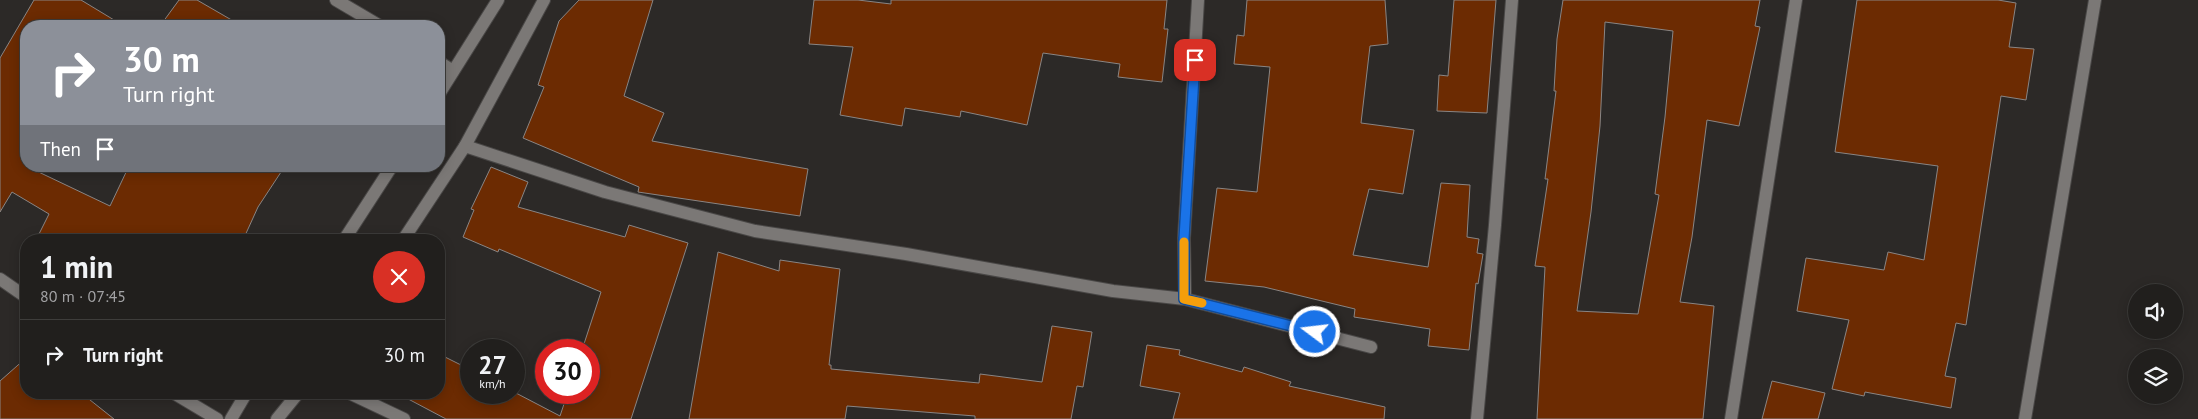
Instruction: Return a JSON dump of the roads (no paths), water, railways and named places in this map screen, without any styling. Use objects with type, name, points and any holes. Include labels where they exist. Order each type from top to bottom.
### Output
[{"type":"street","points":[[336,0],[370,20]]},
{"type":"street","points":[[445,84],[498,0]]},
{"type":"street","points":[[407,234],[465,146],[544,0]]},
{"type":"street","points":[[1184,299],[1184,238],[1198,0]]},
{"type":"street","points":[[1477,419],[1495,225],[1512,0]]},
{"type":"street","points":[[1731,419],[1796,0]]},
{"type":"street","points":[[2025,419],[2095,0]]},
{"type":"street","points":[[445,66],[453,71]]},
{"type":"street","points":[[465,146],[605,192],[755,231],[906,254],[1113,291],[1184,299],[1371,347]]},
{"type":"street","points":[[348,234],[388,172]]},
{"type":"street","points":[[0,279],[20,293]]},
{"type":"street","points":[[184,399],[217,419]]},
{"type":"street","points":[[231,419],[243,399]]},
{"type":"street","points":[[278,419],[294,399]]},
{"type":"street","points":[[362,399],[404,419]]}]
